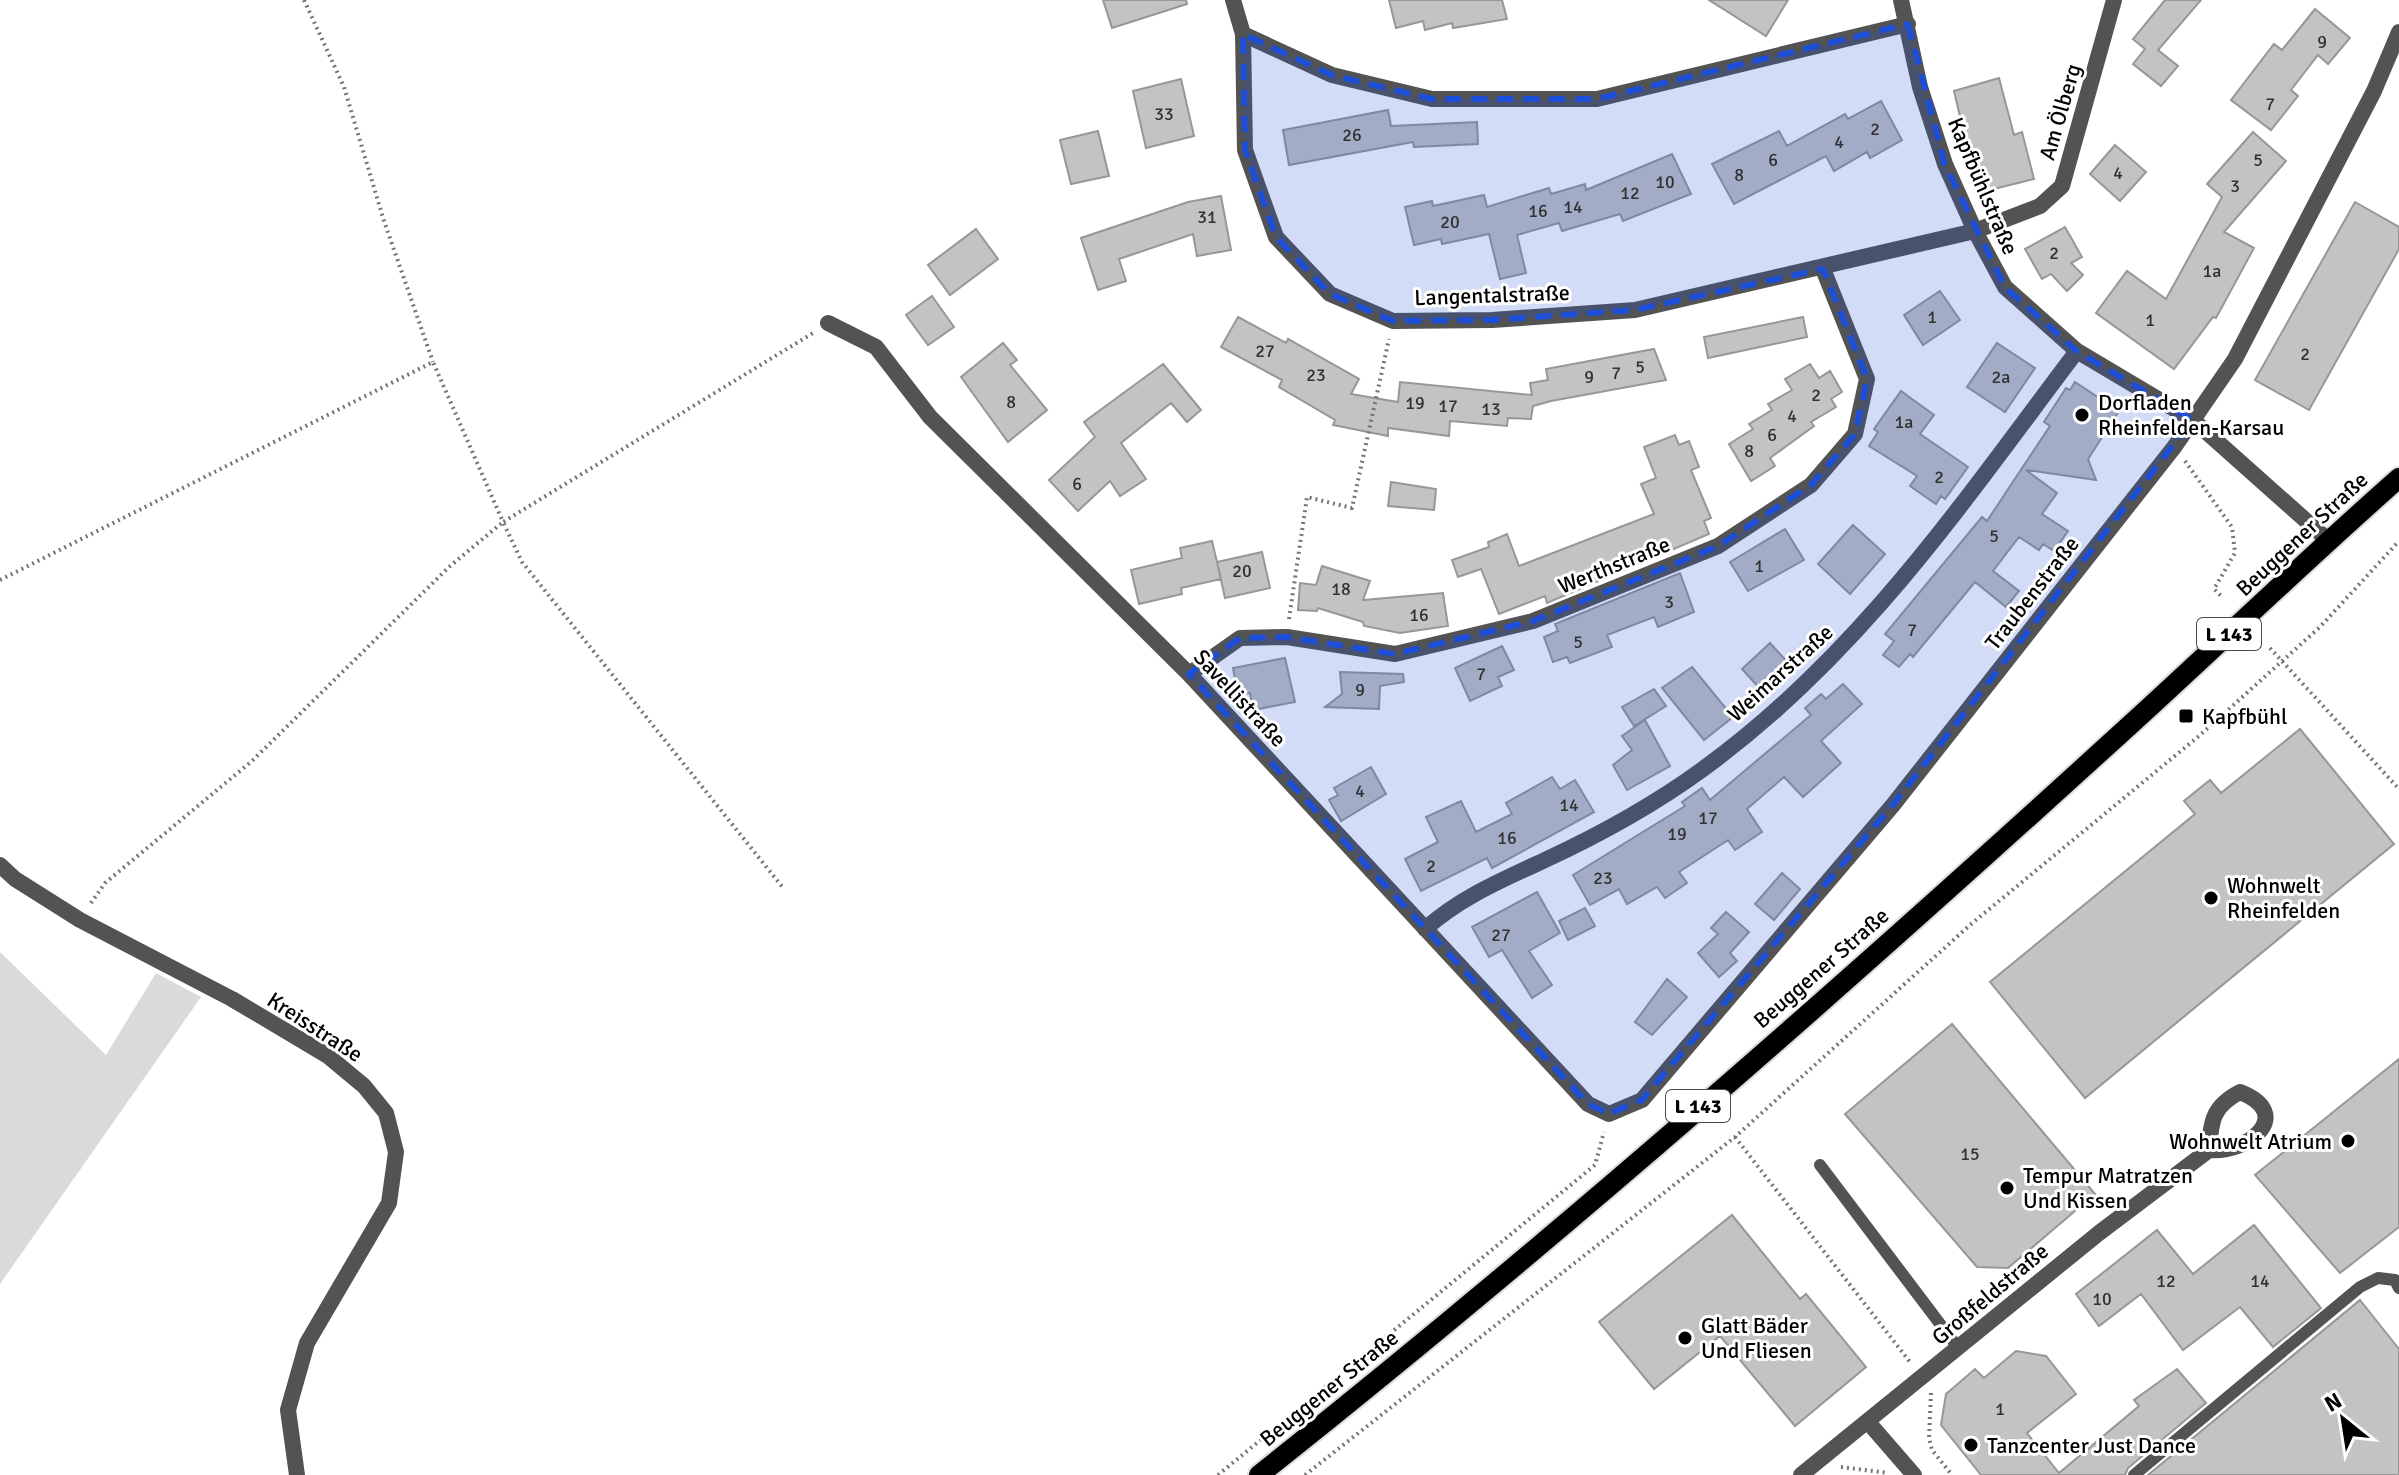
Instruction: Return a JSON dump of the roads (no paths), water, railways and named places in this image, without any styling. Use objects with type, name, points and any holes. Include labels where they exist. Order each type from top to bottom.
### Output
[{"type":"main road","name":"Beuggener Straße","points":[[1259,1475],[1381,1378],[1758,1055],[2128,727],[2399,478]]},
{"type":"street","name":"Langentalstraße","points":[[1233,0],[1243,34],[1245,150],[1276,237],[1330,294],[1393,321],[1492,320],[1635,310],[1823,269],[1975,231]]},
{"type":"street","name":"Kapfbühlstraße","points":[[1901,0],[1920,87],[1945,164],[1975,231],[2005,287],[2077,351],[2193,420],[2330,542]]},
{"type":"street","name":"Am Ölberg","points":[[1975,231],[2040,206],[2062,186],[2114,0]]},
{"type":"street","points":[[1243,34],[1332,75],[1432,99],[1597,99],[1908,24]]},
{"type":"street","name":"Traubenstraße","points":[[1609,1114],[1642,1100],[1893,805],[2175,446],[2235,359],[2374,91],[2399,32]]},
{"type":"street","name":"Werthstraße","points":[[1189,674],[1240,638],[1287,637],[1395,654],[1533,621],[1718,546],[1811,485],[1855,434],[1867,379],[1823,269]]},
{"type":"street","name":"Savellistraße","points":[[828,323],[876,347],[930,417],[1189,674],[1588,1104],[1609,1114]]},
{"type":"street","name":"Weimarstraße","points":[[1425,929],[1450,907],[1603,829],[1703,770],[1799,689],[1839,653],[1926,553],[2077,351]]},
{"type":"street","name":"Kreisstraße","points":[[0,865],[15,879],[80,920],[232,999],[328,1056],[364,1086],[386,1113],[396,1152],[389,1203],[307,1343],[288,1410],[297,1475]]},
{"type":"street","name":"Großfeldstraße","points":[[1808,1470],[2099,1233],[2209,1150]]},
{"type":"street","points":[[1868,1422],[1911,1472]]},
{"type":"lane","points":[[1820,1165],[1959,1349]]},
{"type":"lane","points":[[2134,1475],[2360,1287],[2378,1278],[2395,1280],[2399,1288]]},
{"type":"place","name":"Dorfladen Rheinfelden-Karsau","points":[[2082,415]]},
{"type":"place","name":"Kapfbühl","points":[[2186,716]]},
{"type":"place","name":"Wohnwelt Rheinfelden","points":[[2211,898]]},
{"type":"place","name":"Wohnwelt Atrium","points":[[2348,1141]]},
{"type":"place","name":"Tempur Matratzen Und Kissen","points":[[2007,1188]]},
{"type":"place","name":"Glatt Bäder Und Fliesen","points":[[1685,1338]]},
{"type":"place","name":"Tanzcenter Just Dance","points":[[1971,1445]]}]
